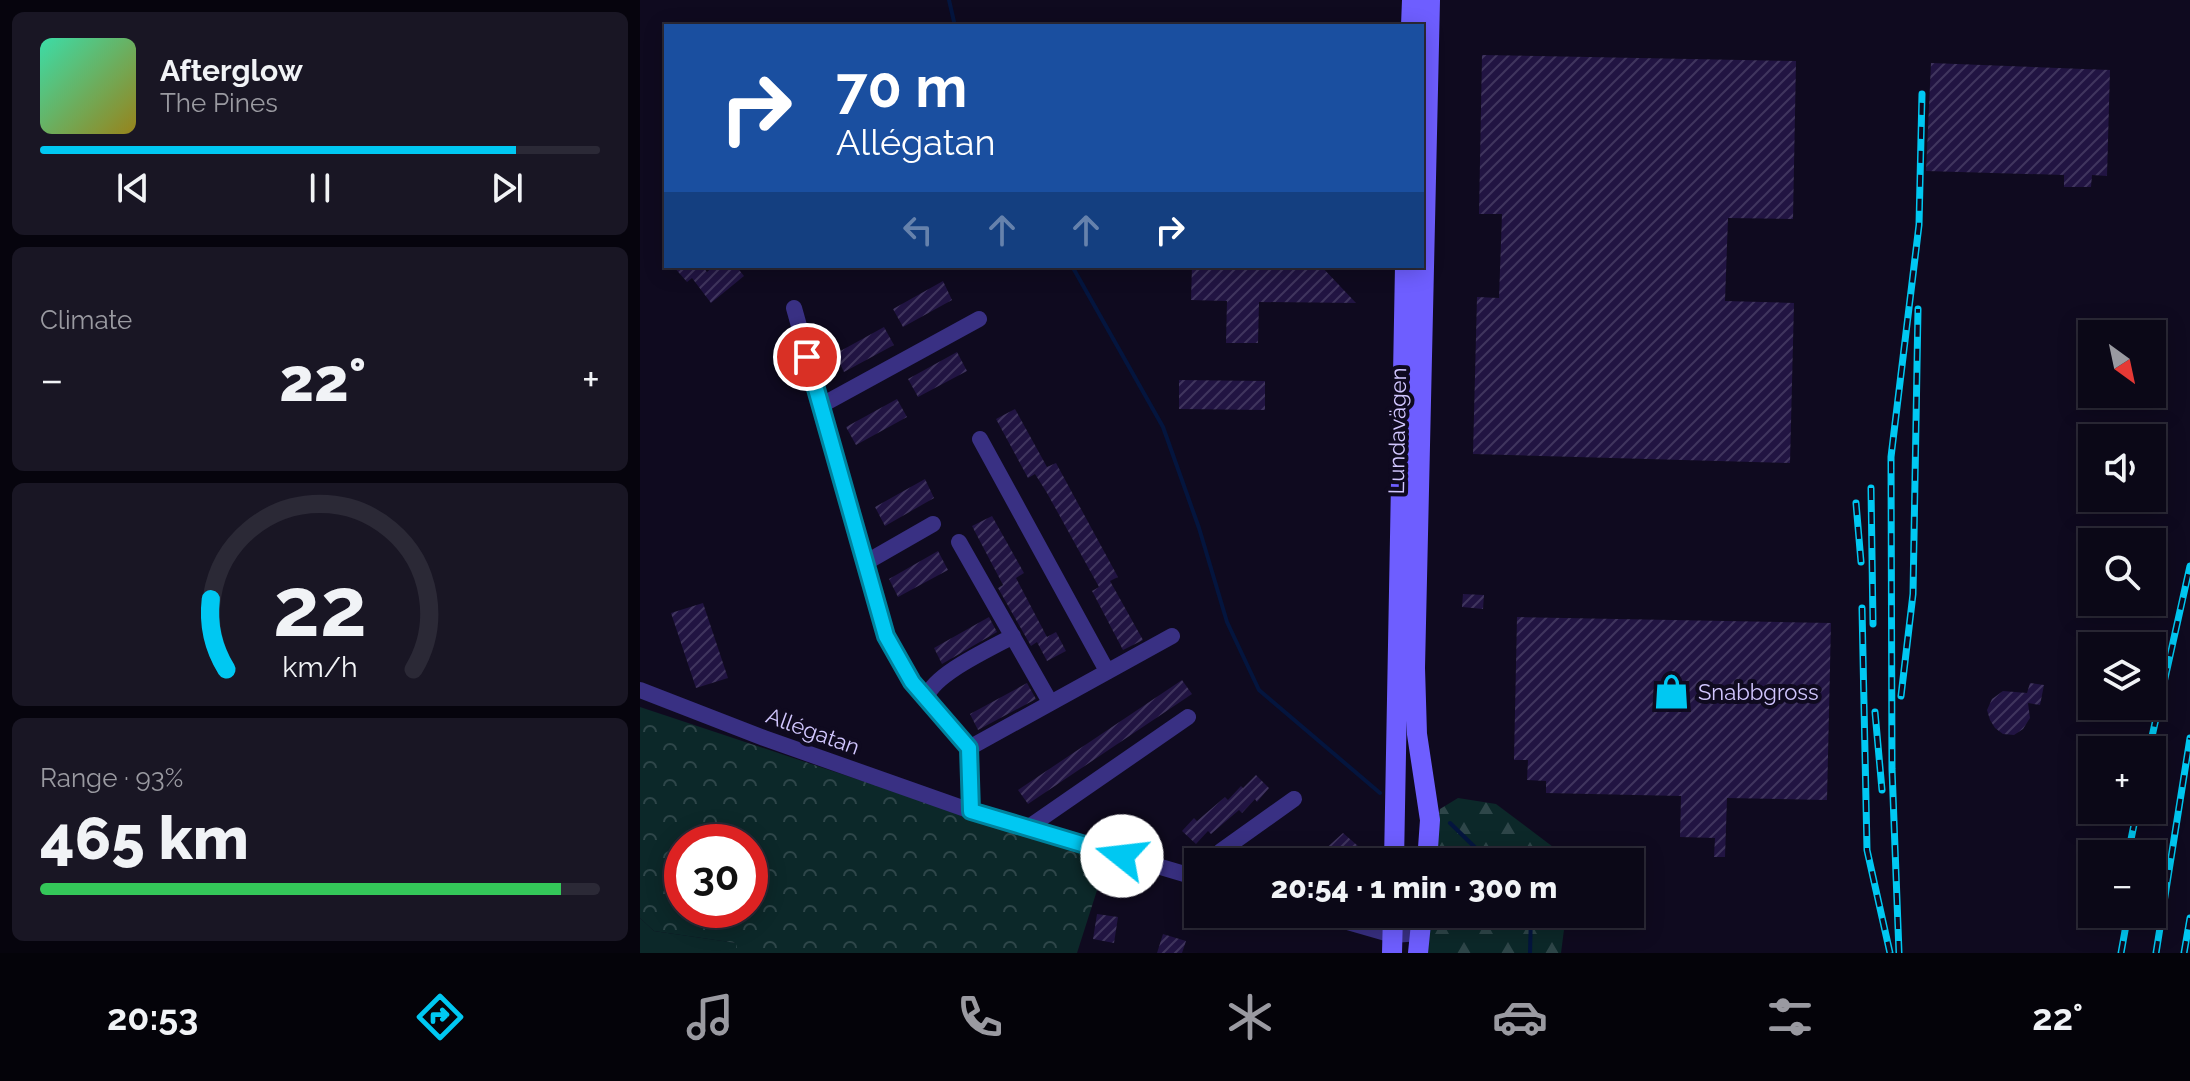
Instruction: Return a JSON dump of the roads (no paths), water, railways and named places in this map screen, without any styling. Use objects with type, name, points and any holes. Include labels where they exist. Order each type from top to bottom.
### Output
[{"type":"main road","points":[[1411,24],[1412,0]]},
{"type":"main road","name":"Lundavägen","points":[[1424,267],[1430,0]]},
{"type":"main road","name":"Lundavägen","points":[[1394,848],[1405,268]]},
{"type":"main road","name":"Lundavägen","points":[[1424,268],[1415,668],[1417,734],[1430,820],[1428,848]]},
{"type":"street","points":[[794,308],[886,636],[912,682],[969,748],[971,811]]},
{"type":"street","points":[[820,406],[979,319]]},
{"type":"street","points":[[980,439],[1107,671]]},
{"type":"street","points":[[865,563],[933,524]]},
{"type":"street","points":[[959,542],[1050,702]]},
{"type":"street","points":[[927,696],[931,686],[946,675],[1013,636]]},
{"type":"street","points":[[969,748],[1172,636]]},
{"type":"street","name":"Allégatan","points":[[640,690],[764,738],[971,811],[1184,874]]},
{"type":"street","points":[[1026,829],[1188,717]]},
{"type":"street","points":[[1225,848],[1294,799]]},
{"type":"street","points":[[1354,928],[1393,944],[1420,933]]},
{"type":"waterway","points":[[949,0],[955,24]]},
{"type":"waterway","points":[[1073,268],[1163,427],[1199,528],[1227,622],[1259,690],[1380,793]]},
{"type":"waterway","points":[[1450,823],[1476,848]]},
{"type":"waterway","points":[[1530,953],[1531,928]]},
{"type":"railway","points":[[1899,953],[1892,769],[1891,457],[1919,225],[1922,94]]},
{"type":"railway","points":[[1901,696],[1913,594],[1918,309]]},
{"type":"railway","points":[[1871,488],[1873,624]]},
{"type":"railway","points":[[1856,503],[1861,562]]},
{"type":"railway","points":[[2152,736],[2190,566]]},
{"type":"railway","points":[[1862,608],[1867,850],[1890,953]]},
{"type":"railway","points":[[1875,712],[1882,790]]},
{"type":"railway","points":[[2156,953],[2190,738]]},
{"type":"railway","points":[[2131,840],[2134,824]]},
{"type":"railway","points":[[2184,953],[2190,918]]},
{"type":"railway","points":[[2121,953],[2125,928]]},
{"type":"place","name":"Snabbgross","points":[[1672,692]]}]
